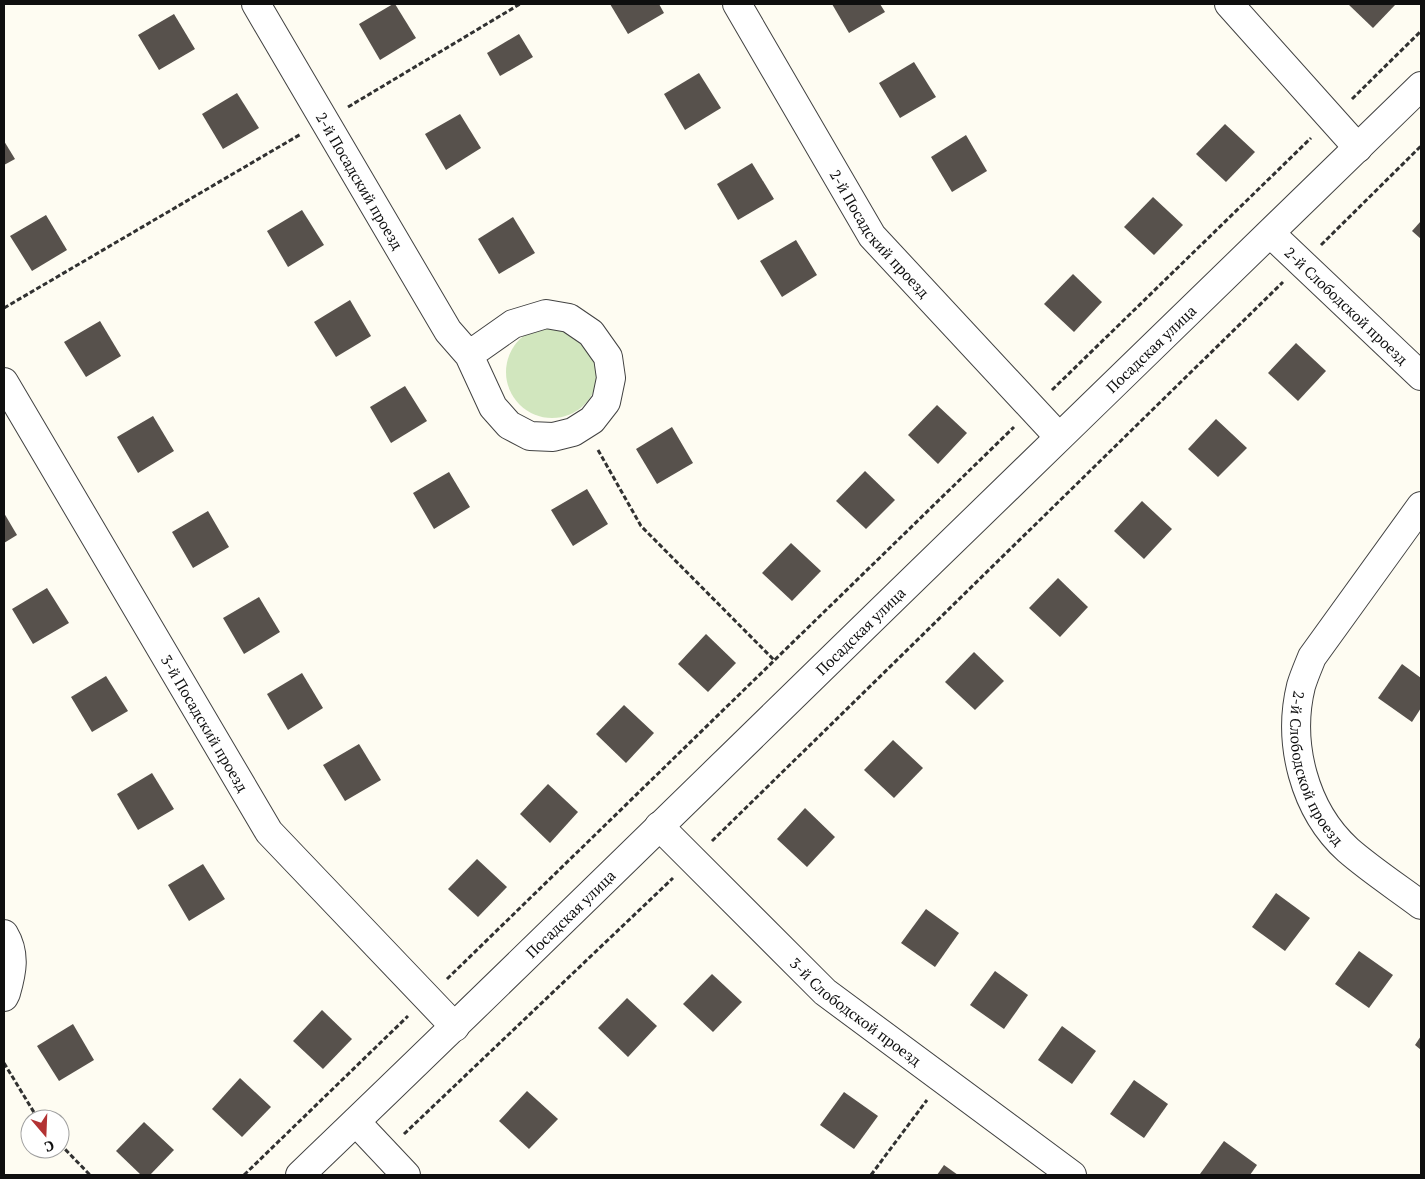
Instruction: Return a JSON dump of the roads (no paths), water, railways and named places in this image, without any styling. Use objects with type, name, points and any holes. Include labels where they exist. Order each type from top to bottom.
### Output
[{"type":"street","name":"2-й Посадский проезд","points":[[256,4],[448,331],[469,355],[493,407],[510,425],[530,436],[553,437],[573,432],[592,420],[606,402],[611,378],[608,357],[591,334],[569,318],[546,314],[513,324],[469,355]]},
{"type":"street","name":"2-й Посадский проезд","points":[[738,4],[872,236],[1059,437]]},
{"type":"street","points":[[1230,4],[1358,148]]},
{"type":"street","name":"Посадская улица","points":[[300,1175],[455,1027],[659,826],[1271,234],[1421,86]]},
{"type":"street","name":"2-й Слободской проезд","points":[[1271,234],[1421,376]]},
{"type":"street","name":"3-й Посадский проезд","points":[[4,382],[269,832],[455,1027]]},
{"type":"street","name":"2-й Слободской проезд","points":[[1421,506],[1312,657],[1301,685],[1296,715],[1296,744],[1302,774],[1312,801],[1328,827],[1347,849],[1421,905]]},
{"type":"street","name":"3-й Слободской проезд","points":[[659,826],[825,992],[1072,1175]]},
{"type":"street","points":[[4,934],[9,943],[13,968],[4,996]]},
{"type":"street","points":[[356,1122],[406,1175]]}]
